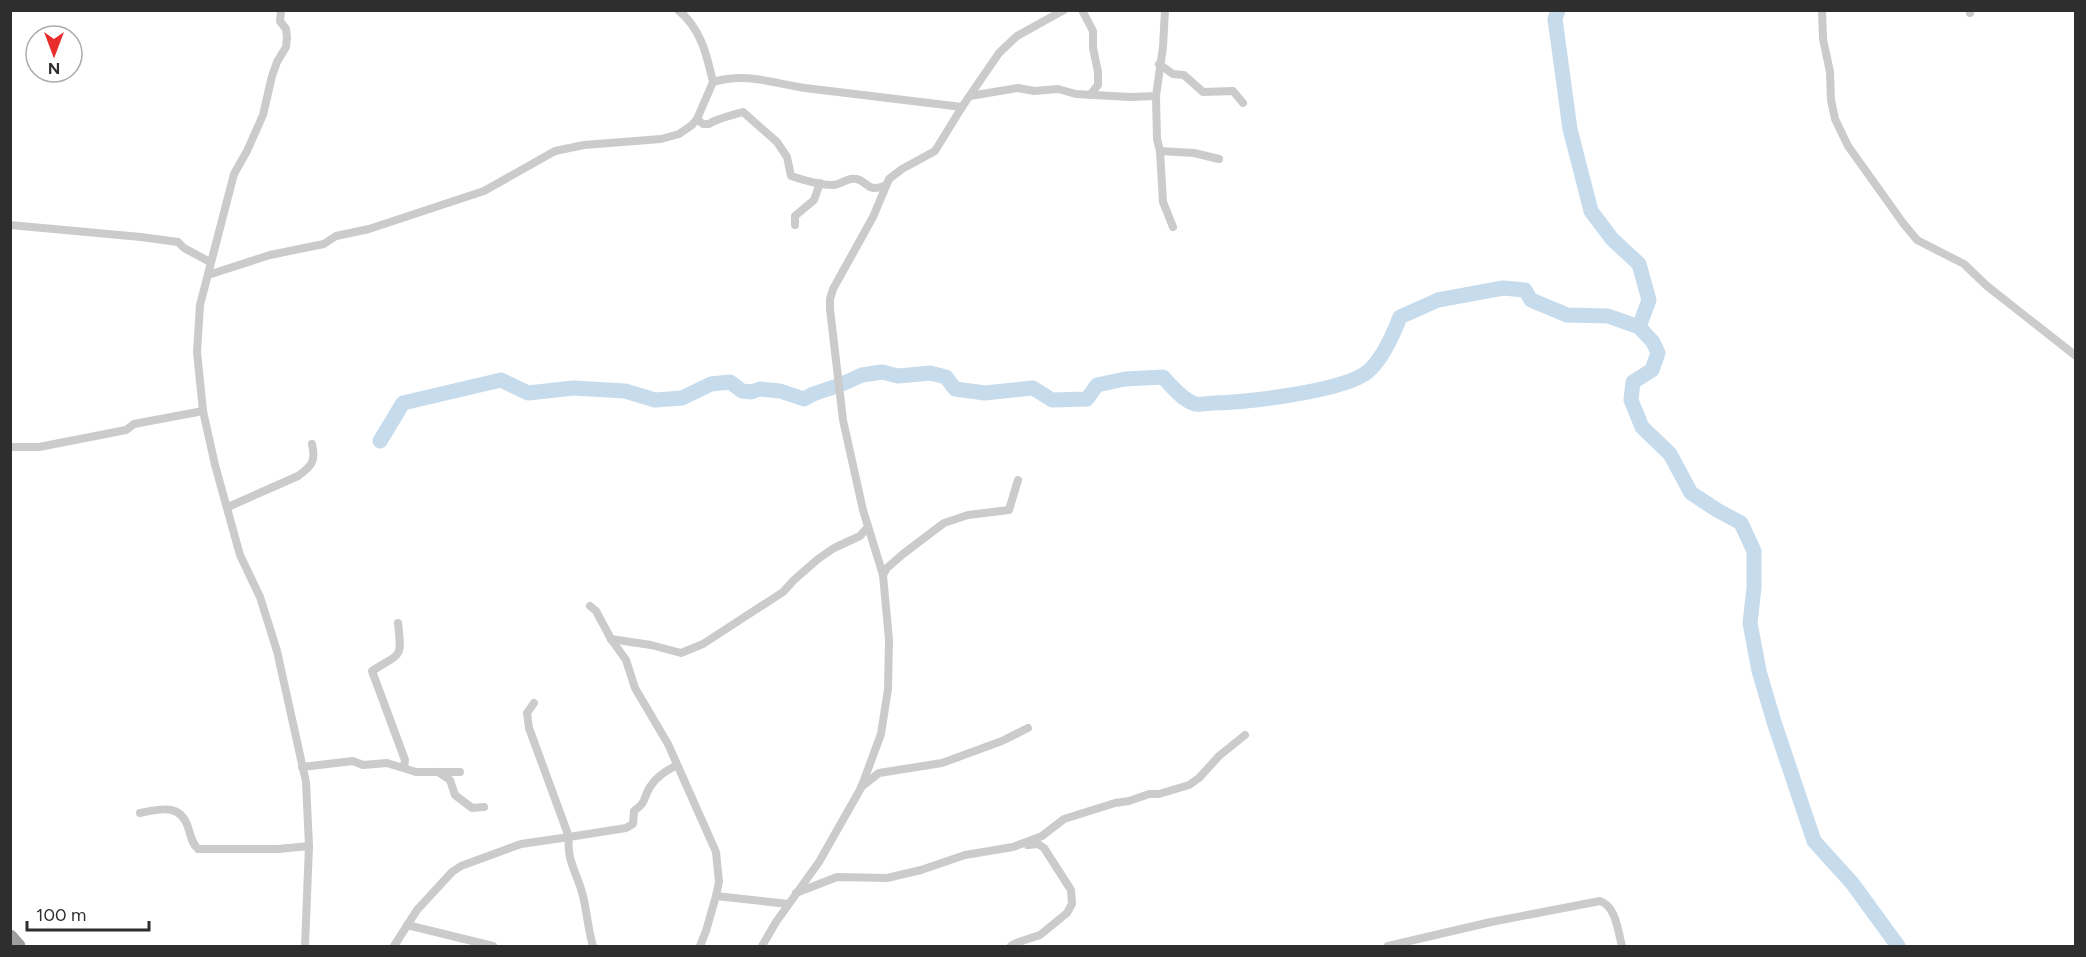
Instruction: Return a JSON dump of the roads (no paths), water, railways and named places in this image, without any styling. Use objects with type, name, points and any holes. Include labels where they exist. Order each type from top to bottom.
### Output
[{"type":"highway","points":[[10,937],[18,946]]},
{"type":"street","points":[[281,10],[280,21],[286,29],[286,47],[272,76],[263,115],[248,151],[234,174],[210,261],[197,324],[197,352],[203,411],[215,465],[240,555],[260,597],[277,651],[306,782],[309,846],[305,946]]},
{"type":"street","points":[[208,274],[270,255],[324,244],[336,236],[369,230],[484,191],[555,151],[584,145],[661,139],[679,134],[697,119],[713,82],[702,42],[690,22],[678,10]]},
{"type":"street","points":[[762,946],[819,861],[861,788],[880,734],[888,689],[890,640],[883,575],[868,527],[843,420],[830,299],[833,289],[873,217],[886,185],[895,174],[935,151],[999,53],[1017,36],[1064,10]]},
{"type":"street","points":[[1082,10],[1093,31],[1093,48],[1098,72],[1098,85],[1090,95]]},
{"type":"street","points":[[1165,10],[1163,47],[1156,96],[1157,139],[1160,151],[1163,202],[1173,227]]},
{"type":"street","points":[[1822,10],[1823,39],[1835,119],[1848,146],[1903,223],[1917,240],[1964,264],[1987,286],[2076,356]]},
{"type":"street","points":[[1160,64],[1173,74],[1184,75],[1203,92],[1233,92],[1243,103]]},
{"type":"street","points":[[713,82],[737,77],[790,86],[962,107]]},
{"type":"street","points":[[970,96],[1018,88],[1034,91],[1058,89],[1090,95],[1156,96]]},
{"type":"street","points":[[697,119],[703,124],[709,124],[714,120],[721,120],[743,112],[777,142],[787,157],[791,176],[834,185],[852,179],[863,181],[868,187],[877,189],[886,185]]},
{"type":"street","points":[[1160,151],[1194,153],[1219,159]]},
{"type":"street","points":[[795,225],[795,216],[814,200],[820,183]]},
{"type":"street","points":[[10,225],[178,242],[184,248],[210,261]]},
{"type":"street","points":[[10,447],[39,447],[126,430],[134,424],[203,411]]},
{"type":"street","points":[[228,507],[298,476],[312,463],[315,455],[312,444]]},
{"type":"street","points":[[883,575],[895,561],[944,523],[968,515],[1009,510],[1018,480]]},
{"type":"street","points":[[610,639],[681,652],[703,644],[783,592],[818,559],[834,548],[860,536],[868,527]]},
{"type":"street","points":[[590,606],[596,611],[610,639],[626,660],[635,688],[668,744],[716,852],[719,882],[700,946]]},
{"type":"street","points":[[398,623],[399,655],[372,671],[405,760],[404,767]]},
{"type":"street","points":[[534,703],[527,713],[529,728],[569,837],[570,864],[583,894],[593,946]]},
{"type":"street","points":[[861,788],[879,773],[942,763],[1002,741],[1028,728]]},
{"type":"street","points":[[1013,847],[1042,836],[1064,819],[1115,802],[1129,801],[1189,785],[1245,735]]},
{"type":"street","points":[[302,767],[353,761],[363,765],[387,763],[416,772],[460,772]]},
{"type":"street","points":[[393,946],[424,902],[462,866],[521,844],[626,828],[633,824],[634,811],[644,804],[648,789],[658,776],[678,765]]},
{"type":"street","points":[[438,772],[450,780],[455,795],[472,808],[484,807]]},
{"type":"street","points":[[140,813],[167,807],[176,811],[184,818],[192,844],[198,849],[278,849],[309,846]]},
{"type":"street","points":[[796,893],[837,878],[886,878],[921,870],[965,855],[1034,844],[1044,848],[1071,890],[1072,904],[1067,913],[1040,935],[1011,946]]},
{"type":"street","points":[[716,896],[788,904]]},
{"type":"street","points":[[1388,946],[1491,922],[1600,902],[1605,903],[1613,913],[1622,946]]},
{"type":"street","points":[[407,925],[493,946]]},
{"type":"waterway","points":[[1558,10],[1555,19],[1570,129],[1591,211],[1612,239],[1639,264],[1649,300],[1639,327]]},
{"type":"waterway","points":[[842,384],[862,375],[882,372],[898,376],[930,373],[946,377],[955,389],[985,393],[1033,388],[1052,400],[1087,399],[1097,385],[1125,379],[1163,377],[1182,396],[1195,404],[1269,398],[1312,391],[1350,381],[1363,375],[1380,357],[1400,317],[1438,300],[1503,288],[1525,290],[1531,300],[1567,315],[1608,316],[1639,327],[1653,342],[1658,353],[1652,370],[1633,382],[1631,400],[1642,427],[1670,454],[1691,493],[1741,523],[1754,551],[1754,588],[1750,623],[1759,671],[1814,841],[1852,883],[1898,946]]},
{"type":"waterway","points":[[380,441],[403,403],[501,380],[528,393],[573,388],[625,391],[655,400],[682,398],[711,384],[730,382],[742,391],[751,392],[760,389],[780,391],[804,399],[837,386]]}]
